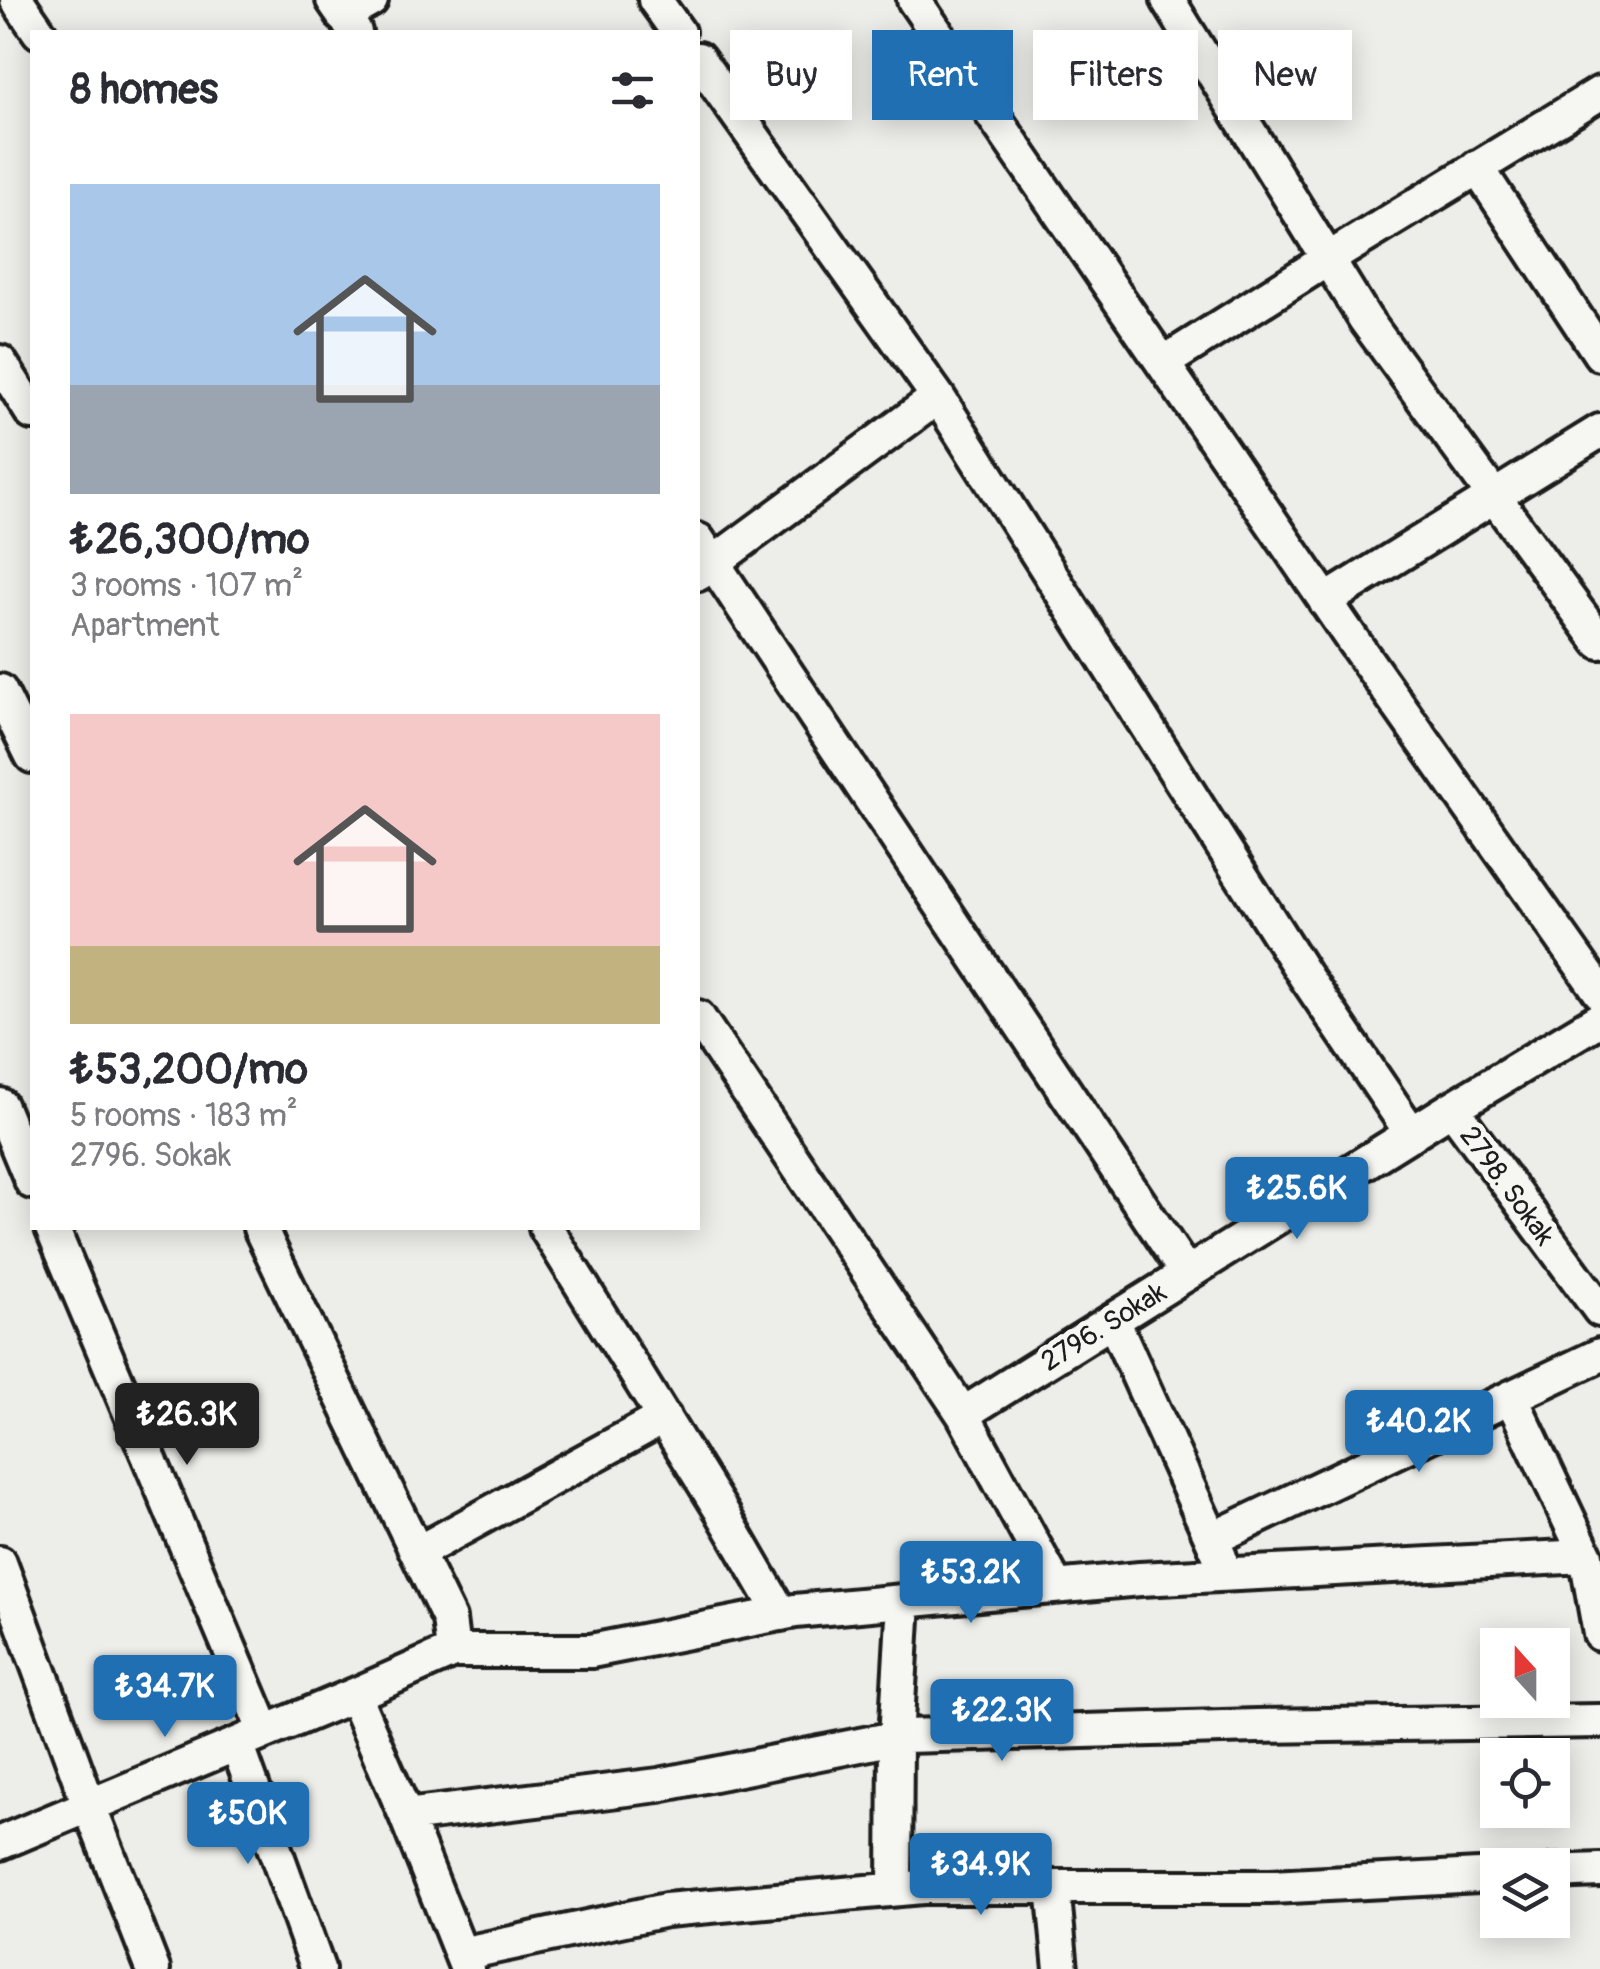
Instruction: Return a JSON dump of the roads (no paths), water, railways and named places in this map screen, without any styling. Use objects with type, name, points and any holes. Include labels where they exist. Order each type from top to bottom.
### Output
[{"type":"street","points":[[17,0],[38,30]]},
{"type":"street","points":[[655,0],[677,30]]},
{"type":"street","points":[[914,0],[1325,601],[1600,992]]},
{"type":"street","points":[[1168,0],[1364,319],[1600,642]]},
{"type":"street","points":[[700,62],[938,397],[1305,976],[1412,1134]]},
{"type":"street","points":[[1163,363],[1600,92]]},
{"type":"street","points":[[1477,168],[1600,354]]},
{"type":"street","points":[[0,362],[30,410]]},
{"type":"street","points":[[938,397],[703,559],[1187,1274]]},
{"type":"street","points":[[1325,601],[1600,430]]},
{"type":"street","points":[[0,690],[30,752]]},
{"type":"street","name":"2796. Sokak","points":[[962,1414],[1600,1018]]},
{"type":"street","points":[[700,1020],[962,1414],[1056,1586]]},
{"type":"street","points":[[0,1105],[30,1177]]},
{"type":"street","name":"2798. Sokak","points":[[1452,1108],[1600,1310]]},
{"type":"street","points":[[53,1230],[251,1738],[318,1969]]},
{"type":"street","points":[[261,1230],[450,1619],[454,1651]]},
{"type":"street","points":[[547,1230],[781,1614]]},
{"type":"street","points":[[1113,1320],[1228,1574]]},
{"type":"street","points":[[1212,1539],[1600,1354]]},
{"type":"street","points":[[1511,1397],[1586,1556],[1600,1634]]},
{"type":"street","points":[[418,1553],[664,1418]]},
{"type":"street","points":[[0,1843],[454,1651],[591,1651],[781,1614],[1056,1586],[1586,1556]]},
{"type":"street","points":[[0,1563],[154,1969]]},
{"type":"street","points":[[894,1889],[896,1738],[904,1601]]},
{"type":"street","points":[[354,1695],[464,1962],[666,1910],[922,1886],[1272,1887],[1480,1876]]},
{"type":"street","points":[[406,1816],[659,1785],[896,1738],[1258,1726],[1600,1721]]},
{"type":"street","points":[[1570,1871],[1600,1870]]},
{"type":"street","points":[[1053,1887],[1061,1969]]}]
